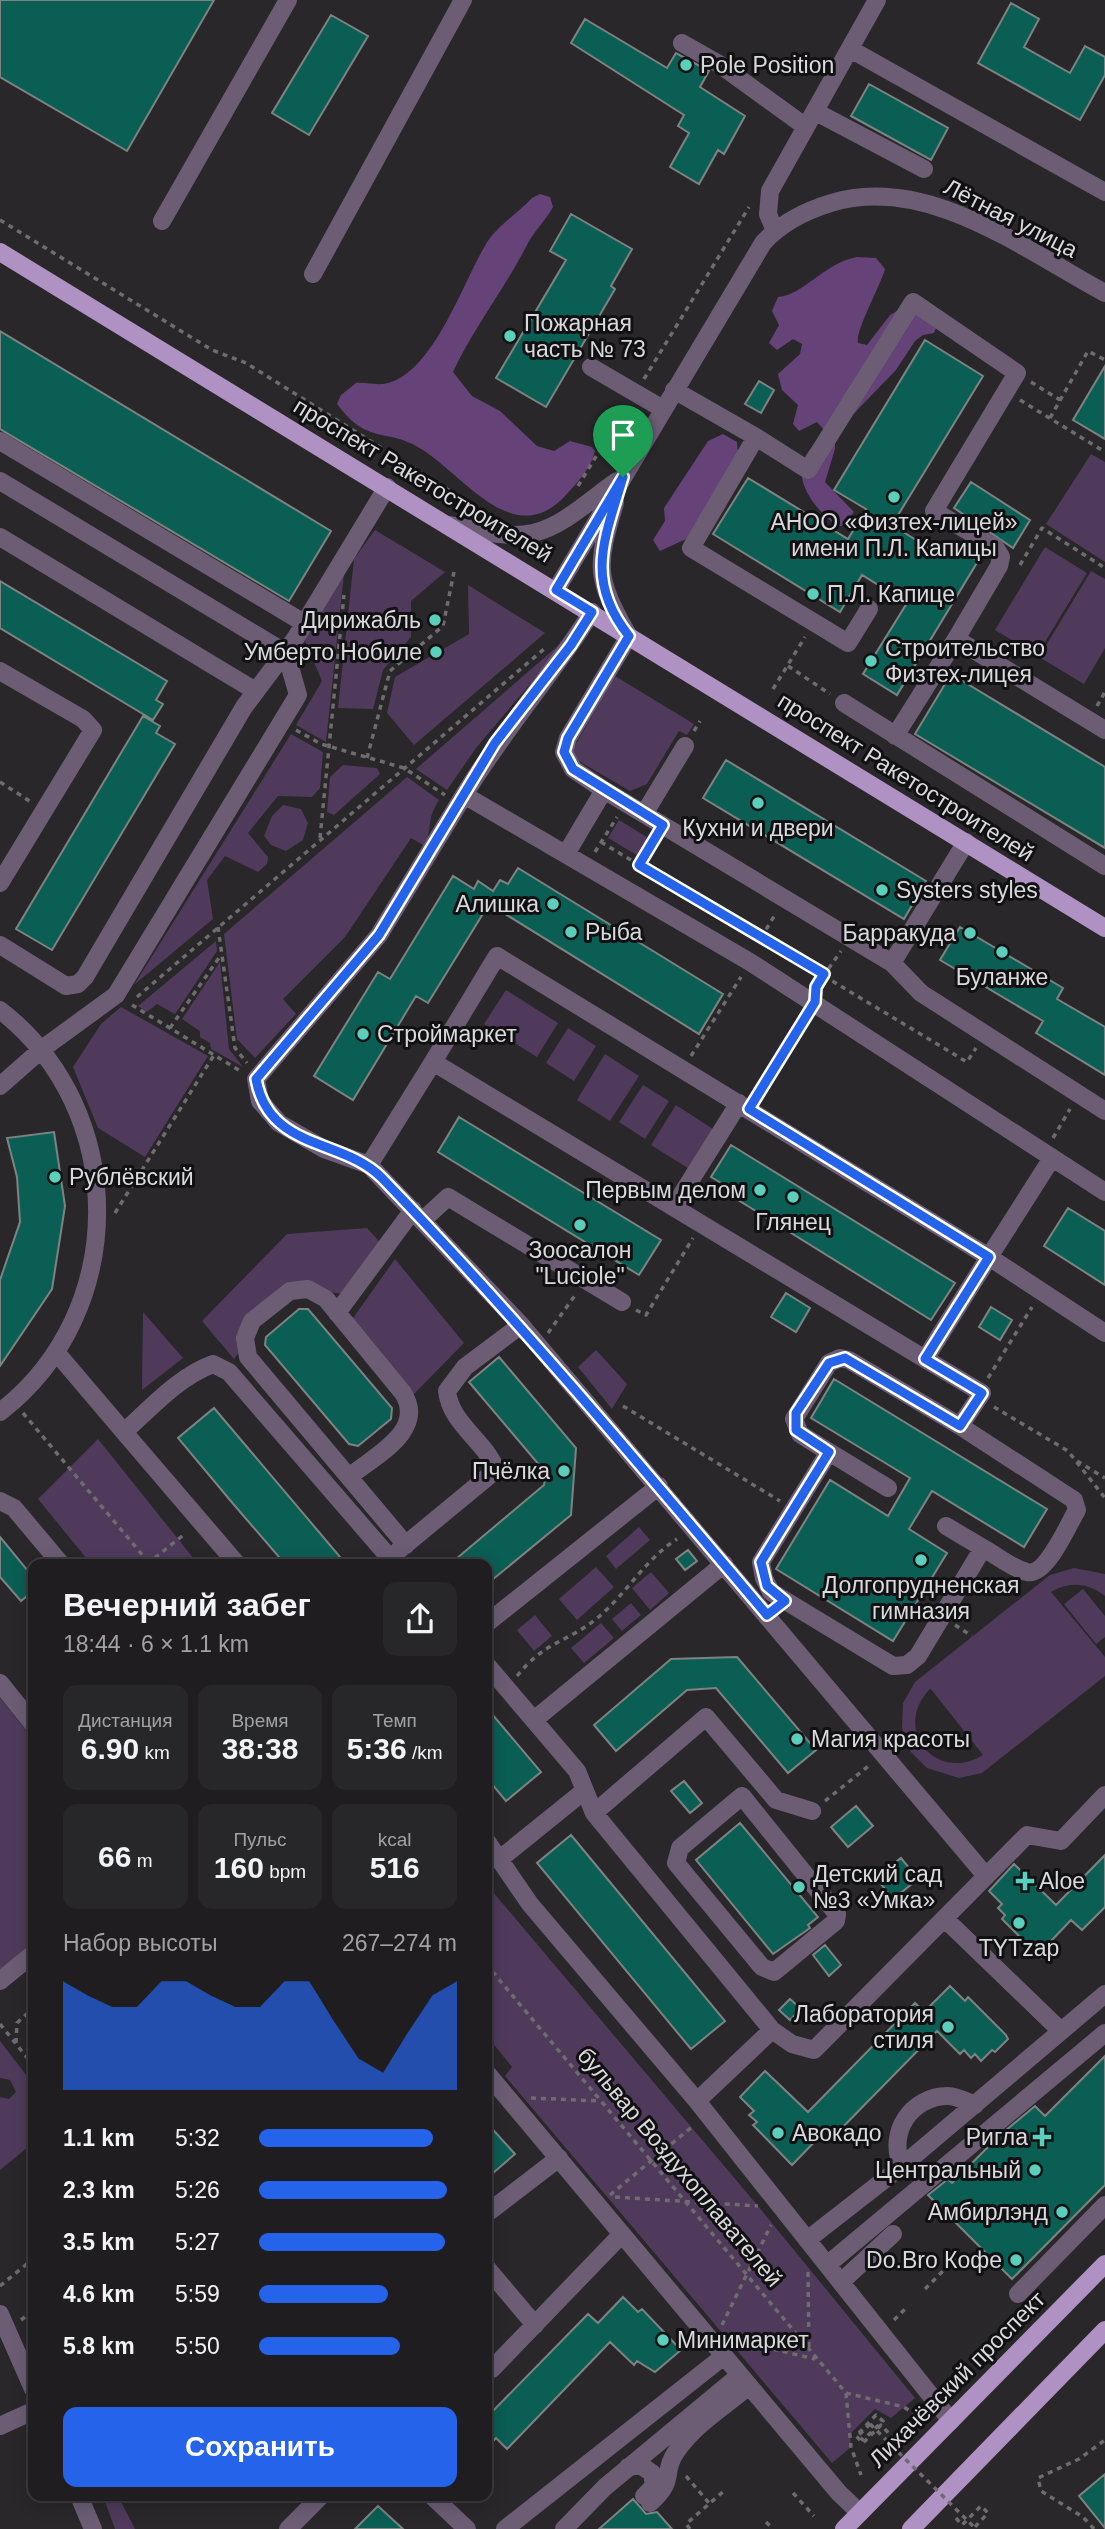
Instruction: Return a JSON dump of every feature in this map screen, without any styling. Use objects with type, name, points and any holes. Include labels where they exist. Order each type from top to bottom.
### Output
[{"type":"main road","name":"проспект Ракетостроителей","points":[[0,252],[1105,928]]},
{"type":"main road","name":"Лихачёвский проспект","points":[[844,2529],[1105,2264]]},
{"type":"main road","points":[[911,2529],[1105,2330]]},
{"type":"street","points":[[162,221],[288,0]]},
{"type":"street","points":[[313,274],[463,0]]},
{"type":"street","points":[[775,230],[768,214],[770,191],[877,0]]},
{"type":"street","points":[[682,43],[811,120],[924,169]]},
{"type":"street","points":[[850,49],[1105,192]]},
{"type":"street","name":"Лётная улица","points":[[556,590],[763,243],[775,230],[819,206],[852,197],[902,196],[966,217],[1105,293]]},
{"type":"street","points":[[674,390],[808,470],[913,302],[1017,373],[934,511],[995,547],[1001,557],[999,566],[895,736]]},
{"type":"street","points":[[591,366],[663,409]]},
{"type":"street","points":[[756,437],[691,548],[848,643],[869,608]]},
{"type":"street","points":[[0,441],[270,598],[304,623]]},
{"type":"street","points":[[450,525],[489,532],[533,533],[563,519],[623,477]]},
{"type":"street","points":[[623,477],[600,565],[601,583],[629,635],[568,738],[564,752],[573,769],[892,963],[921,993],[1105,1111]]},
{"type":"street","points":[[0,481],[286,653],[298,695],[123,999],[41,1049],[0,1086]]},
{"type":"street","points":[[0,944],[66,986],[78,984],[85,977],[254,690],[286,653],[387,487]]},
{"type":"street","points":[[0,537],[254,690]]},
{"type":"street","points":[[592,612],[571,645],[495,743],[379,935],[256,1079],[260,1101],[279,1123],[324,1149],[369,1165],[418,1215],[521,1325],[986,1876]]},
{"type":"street","points":[[956,639],[1105,730]]},
{"type":"street","points":[[0,671],[83,719],[93,730],[0,883]]},
{"type":"street","points":[[844,703],[1105,866]]},
{"type":"street","points":[[644,814],[685,746]]},
{"type":"street","points":[[566,854],[604,790]]},
{"type":"street","points":[[461,799],[566,854],[750,962],[1105,1192]]},
{"type":"street","points":[[892,963],[967,842]]},
{"type":"street","points":[[369,1165],[497,956],[989,1257],[1105,1333]]},
{"type":"street","points":[[0,1010],[41,1049],[74,1100],[84,1126],[97,1181],[98,1225],[85,1293],[56,1352],[12,1409]]},
{"type":"street","points":[[433,1062],[675,1205],[982,1393],[960,1426]]},
{"type":"street","points":[[675,1205],[744,1106]]},
{"type":"street","points":[[925,1359],[989,1257],[1048,1155]]},
{"type":"street","points":[[337,1313],[418,1215],[448,1197],[622,1301]]},
{"type":"street","points":[[349,1477],[405,1432],[410,1408],[403,1393],[337,1313],[315,1291],[302,1288],[290,1291],[252,1321],[244,1344],[248,1357],[406,1545]]},
{"type":"street","points":[[394,1559],[406,1545],[495,1470],[454,1416],[448,1405],[447,1391],[465,1367],[521,1325]]},
{"type":"street","points":[[56,1352],[233,1559]]},
{"type":"street","points":[[888,1488],[800,1434],[793,1419],[829,1363],[840,1358],[849,1360],[1071,1495],[1077,1510],[1040,1570],[1024,1571],[946,1526]]},
{"type":"street","points":[[124,1432],[179,1383],[198,1370],[214,1364],[229,1372],[388,1559]]},
{"type":"street","points":[[829,1452],[761,1562],[767,1586],[785,1601],[893,1666],[907,1665],[918,1656],[983,1548]]},
{"type":"street","points":[[492,1620],[659,1486]]},
{"type":"street","points":[[0,1501],[14,1508],[57,1559]]},
{"type":"street","points":[[534,1720],[724,1564]]},
{"type":"street","points":[[767,1615],[785,1601]]},
{"type":"street","points":[[492,1671],[577,1771],[594,1813],[772,2031],[792,2044],[814,2050],[1027,1835],[1061,1841],[1105,1795]]},
{"type":"street","points":[[0,1683],[28,1718]]},
{"type":"street","points":[[594,1813],[706,1717],[776,1800],[812,1811]]},
{"type":"street","points":[[501,1858],[584,1791]]},
{"type":"street","points":[[743,1796],[836,1909],[837,1918],[779,1970],[770,1972],[698,1892],[678,1868],[677,1853],[743,1796]]},
{"type":"street","points":[[492,1847],[530,1904],[702,2108],[951,2421]]},
{"type":"street","points":[[674,1911],[698,1892]]},
{"type":"street","points":[[944,1919],[1061,2031]]},
{"type":"street","points":[[0,1981],[28,1958]]},
{"type":"street","points":[[807,2241],[902,2166],[1105,1994]]},
{"type":"street","points":[[702,2108],[772,2031]]},
{"type":"street","points":[[827,2265],[1105,2033]]},
{"type":"street","points":[[492,2079],[745,2381],[860,2513]]},
{"type":"street","points":[[902,2166],[897,2155],[900,2127],[908,2114],[924,2101],[950,2096],[975,2105]]},
{"type":"street","points":[[492,2209],[559,2158]]},
{"type":"street","points":[[1018,2294],[1105,2205]]},
{"type":"street","points":[[492,2369],[622,2234]]},
{"type":"street","points":[[841,2282],[893,2234]]},
{"type":"street","points":[[492,2274],[535,2325]]},
{"type":"street","points":[[0,2314],[28,2378]]},
{"type":"street","points":[[505,2529],[724,2356]]},
{"type":"street","points":[[564,2529],[628,2467],[745,2381]]},
{"type":"street","points":[[628,2467],[640,2465],[652,2473],[654,2486],[647,2500],[663,2491],[669,2480],[670,2465],[684,2441],[745,2381]]},
{"type":"street","points":[[0,2426],[28,2412]]},
{"type":"street","points":[[80,2501],[86,2527]]},
{"type":"street","points":[[288,2529],[316,2501]]},
{"type":"street","points":[[437,2501],[467,2529]]},
{"type":"path","points":[[644,379],[749,207],[770,191]]},
{"type":"path","points":[[0,220],[212,350],[246,363],[351,426],[378,448],[491,516]]},
{"type":"path","points":[[1049,418],[1088,351],[1105,360]]},
{"type":"path","points":[[1017,373],[1060,400]]},
{"type":"path","points":[[1006,392],[1105,452]]},
{"type":"path","points":[[576,490],[630,401]]},
{"type":"path","points":[[1014,574],[1042,528],[1105,568]]},
{"type":"path","points":[[366,758],[390,671],[443,626],[453,572]]},
{"type":"path","points":[[320,840],[345,590]]},
{"type":"path","points":[[773,689],[814,622]]},
{"type":"path","points":[[248,1075],[123,999],[218,927],[548,645]]},
{"type":"path","points":[[788,666],[844,703]]},
{"type":"path","points":[[280,724],[330,747],[404,768],[461,799]]},
{"type":"path","points":[[0,782],[45,810]]},
{"type":"path","points":[[587,866],[625,803]]},
{"type":"path","points":[[639,865],[663,825]]},
{"type":"path","points":[[601,842],[967,1062],[985,1034]]},
{"type":"path","points":[[683,1069],[786,899]]},
{"type":"path","points":[[218,927],[235,1048],[247,1062]]},
{"type":"path","points":[[744,1106],[815,1002],[816,987],[850,938]]},
{"type":"path","points":[[170,1028],[222,954]]},
{"type":"path","points":[[98,1225],[113,1217],[214,1055]]},
{"type":"path","points":[[1048,1155],[1079,1095]]},
{"type":"path","points":[[622,1301],[646,1315],[703,1223]]},
{"type":"path","points":[[539,1346],[586,1280]]},
{"type":"path","points":[[982,1393],[985,1382],[1042,1292]]},
{"type":"path","points":[[623,1406],[794,1509]]},
{"type":"path","points":[[12,1409],[145,1559]]},
{"type":"path","points":[[1075,1460],[1105,1478]]},
{"type":"path","points":[[155,1559],[200,1521]]},
{"type":"path","points":[[508,1689],[532,1658],[548,1645],[594,1620],[659,1552],[695,1529]]},
{"type":"path","points":[[812,1811],[884,1754]]},
{"type":"path","name":"бульвар Воздухоплавателей","points":[[492,1971],[846,2393]]},
{"type":"path","points":[[17,2045],[14,2034],[17,2023],[28,2013]]},
{"type":"path","points":[[0,2024],[28,2059]]},
{"type":"path","points":[[508,2097],[601,2101]]},
{"type":"path","points":[[702,2108],[651,2161],[608,2197],[780,2207],[712,2341]]},
{"type":"path","points":[[807,2241],[810,2350]]},
{"type":"path","points":[[925,2289],[960,2254]]},
{"type":"path","points":[[0,2286],[28,2263]]},
{"type":"path","points":[[712,2341],[727,2338],[818,2360]]},
{"type":"path","points":[[861,2475],[851,2447],[846,2393],[904,2407],[919,2417]]},
{"type":"path","points":[[896,2441],[881,2425],[871,2435],[863,2443],[856,2436],[876,2414],[883,2421],[873,2430],[863,2440],[858,2436],[870,2424],[879,2433],[926,2479],[955,2507],[964,2516],[973,2526],[986,2513],[981,2508],[971,2517],[962,2526],[965,2529]]},
{"type":"path","points":[[1094,2529],[1083,2517],[1041,2491],[1038,2478],[1079,2459],[1105,2440]]},
{"type":"path","points":[[681,2470],[709,2503]]},
{"type":"path","points":[[690,2529],[686,2524],[725,2490]]},
{"type":"path","points":[[793,2493],[814,2516]]},
{"type":"path","points":[[956,2518],[962,2525],[981,2506],[988,2513],[973,2529]]},
{"type":"path","points":[[766,2522],[773,2529]]},
{"type":"shaded area","points":[[540,194],[550,197],[553,207],[531,238],[453,372],[472,396],[500,411],[537,446],[554,451],[570,441],[592,447],[595,451],[587,469],[566,495],[547,510],[528,516],[510,513],[491,504],[423,450],[359,426],[337,404],[341,395],[356,383],[388,383],[404,375],[419,362],[446,323],[486,244],[501,226]]},
{"type":"shaded area","points":[[857,257],[876,258],[885,269],[860,329],[858,343],[867,345],[890,315],[907,305],[936,328],[934,333],[923,335],[915,341],[896,370],[835,433],[835,449],[825,482],[854,512],[842,526],[837,526],[815,505],[804,486],[802,476],[805,457],[824,430],[817,422],[799,431],[793,424],[798,405],[782,390],[778,374],[800,354],[802,344],[793,339],[777,350],[769,343],[779,325],[772,311],[778,297],[797,291],[834,266]]},
{"type":"shaded area","points":[[723,434],[737,442],[738,453],[686,539],[660,551],[653,540],[665,521],[664,508],[708,441]]},
{"type":"shaded area","points":[[1091,454],[1105,462],[1105,562],[1046,524]]},
{"type":"shaded area","points":[[375,530],[445,572],[411,601],[411,637],[383,670],[373,709],[338,708],[354,559]]},
{"type":"shaded area","points":[[1045,547],[1087,573],[1037,655],[995,630]]},
{"type":"shaded area","points":[[1091,571],[1105,579],[1105,648],[1084,684],[1039,657]]},
{"type":"shaded area","points":[[344,574],[326,742],[296,725],[322,681],[304,639]]},
{"type":"shaded area","points":[[468,585],[545,633],[414,745],[387,713],[395,677],[469,634]]},
{"type":"shaded area","points":[[560,644],[562,646],[476,748],[447,790],[416,769]]},
{"type":"shaded area","points":[[615,676],[694,724],[687,735],[679,731],[647,784],[630,791],[577,760],[573,749]]},
{"type":"shaded area","points":[[291,734],[323,752],[320,788],[312,797],[278,796],[248,833],[268,857],[267,864],[258,872],[225,856],[207,880],[213,919],[134,985]]},
{"type":"shaded area","points":[[343,765],[377,768],[380,774],[334,815],[327,812],[330,777]]},
{"type":"shaded area","points":[[407,777],[439,800],[432,813],[425,846],[411,838],[345,937],[283,999],[296,1014],[255,1058],[237,1039],[224,934]]},
{"type":"shaded area","points":[[283,805],[301,809],[308,823],[303,840],[286,851],[271,845],[264,836],[272,816]]},
{"type":"shaded area","points":[[619,820],[650,839],[640,857],[608,838]]},
{"type":"shaded area","points":[[216,941],[217,951],[175,1014],[157,1004],[147,1012],[138,1006]]},
{"type":"shaded area","points":[[220,962],[229,1049],[243,1067],[211,1049],[210,1043],[200,1037],[200,1031],[182,1019]]},
{"type":"shaded area","points":[[506,990],[558,1023],[537,1057],[484,1024]]},
{"type":"shaded area","points":[[121,1007],[208,1056],[145,1157],[98,1128],[73,1067],[101,1024]]},
{"type":"shaded area","points":[[568,1028],[596,1046],[574,1081],[546,1063]]},
{"type":"shaded area","points":[[605,1054],[639,1076],[610,1121],[577,1100]]},
{"type":"shaded area","points":[[643,1085],[669,1101],[645,1139],[619,1122]]},
{"type":"shaded area","points":[[676,1105],[716,1131],[691,1170],[651,1145]]},
{"type":"shaded area","points":[[367,1228],[380,1242],[343,1294],[287,1286],[234,1359],[202,1321],[287,1234]]},
{"type":"shaded area","points":[[395,1259],[464,1343],[413,1395],[351,1321]]},
{"type":"shaded area","points":[[143,1312],[183,1358],[142,1390]]},
{"type":"shaded area","points":[[596,1350],[627,1384],[612,1409],[578,1367]]},
{"type":"shaded area","points":[[98,1439],[194,1559],[87,1559],[38,1499]]},
{"type":"shaded area","points":[[639,1527],[650,1540],[616,1569],[606,1556]]},
{"type":"shaded area","points":[[596,1567],[614,1587],[577,1620],[559,1599]]},
{"type":"shaded area","points":[[1074,1568],[1105,1574],[1105,1596],[1092,1588],[1079,1585],[1065,1586],[1051,1592],[1105,1657],[1105,1676],[982,1773],[959,1778],[927,1768],[910,1751],[902,1728],[903,1703],[915,1682],[1050,1575]],"holes":[[[931,1689],[983,1755],[966,1762],[949,1763],[924,1748],[917,1735],[915,1720],[919,1705]]]},
{"type":"shaded area","points":[[651,1572],[669,1593],[650,1610],[632,1588]]},
{"type":"shaded area","points":[[1083,1589],[1105,1616],[1105,1637],[1096,1644],[1064,1604]]},
{"type":"shaded area","points":[[631,1603],[641,1615],[622,1631],[612,1619]]},
{"type":"shaded area","points":[[535,1615],[552,1636],[534,1651],[517,1630]]},
{"type":"shaded area","points":[[601,1623],[614,1638],[584,1663],[571,1648]]},
{"type":"shaded area","points":[[0,1698],[28,1733],[28,1948],[0,1972]]},
{"type":"shaded area","points":[[492,1891],[758,2206],[915,2398],[891,2418],[875,2409],[850,2434],[851,2447],[832,2463],[505,2076],[512,2067],[492,2042]]},
{"type":"shaded area","points":[[0,2041],[28,2077],[28,2147],[0,2170],[0,2097],[9,2099],[16,2092],[10,2080],[0,2078]]},
{"type":"shaded area","points":[[105,2501],[121,2501],[135,2529],[115,2529]]},
{"type":"building","points":[[0,0],[214,0],[127,151],[0,77]]},
{"type":"building","points":[[1011,3],[1039,19],[1024,47],[1070,73],[1085,46],[1105,57],[1105,75],[1080,120],[978,63]]},
{"type":"building","points":[[331,15],[368,36],[309,135],[272,113]]},
{"type":"building","points":[[585,19],[667,68],[676,53],[709,71],[700,87],[745,116],[724,154],[718,150],[699,184],[670,167],[689,133],[678,126],[684,115],[571,43]]},
{"type":"building","points":[[869,84],[948,128],[931,160],[851,116]]},
{"type":"building","points":[[571,214],[632,249],[611,286],[615,289],[546,407],[496,378],[566,260],[550,251]]},
{"type":"building","points":[[0,331],[331,531],[289,601],[0,429]]},
{"type":"building","points":[[925,340],[983,376],[892,525],[937,553],[944,541],[978,561],[897,695],[863,674],[907,603],[862,575],[840,612],[713,534],[748,478],[848,539],[866,509],[834,490]]},
{"type":"building","points":[[1105,366],[1105,439],[1073,420]]},
{"type":"building","points":[[759,381],[774,390],[761,413],[745,404]]},
{"type":"building","points":[[971,482],[1030,520],[1013,548],[954,508]]},
{"type":"building","points":[[0,581],[167,681],[156,700],[163,704],[153,720],[0,628]]},
{"type":"building","points":[[951,674],[1105,767],[1105,848],[915,734]]},
{"type":"building","points":[[143,716],[160,726],[156,733],[175,744],[52,950],[16,929]]},
{"type":"building","points":[[726,760],[926,881],[904,919],[703,798]]},
{"type":"building","points":[[518,868],[723,994],[699,1034],[489,904],[428,1003],[416,996],[353,1100],[314,1076],[378,972],[390,979],[453,876],[474,889],[478,881],[493,891],[500,880],[508,884]]},
{"type":"building","points":[[960,927],[1063,988],[1057,999],[1105,1027],[1105,1075],[1036,1033],[1043,1021],[940,960]]},
{"type":"building","points":[[459,1117],[661,1240],[639,1275],[438,1152]]},
{"type":"building","points":[[54,1132],[65,1206],[52,1289],[0,1366],[0,1280],[20,1222],[17,1177],[7,1138]]},
{"type":"building","points":[[731,1145],[955,1283],[931,1320],[730,1195],[733,1190],[711,1177]]},
{"type":"building","points":[[1068,1208],[1105,1231],[1105,1285],[1044,1246]]},
{"type":"building","points":[[786,1293],[810,1308],[796,1332],[771,1317]]},
{"type":"building","points":[[991,1307],[1012,1320],[1000,1340],[979,1327]]},
{"type":"building","points":[[299,1309],[308,1309],[392,1408],[391,1419],[358,1446],[349,1444],[265,1345],[266,1337]]},
{"type":"building","points":[[499,1357],[576,1448],[571,1515],[492,1580],[492,1559],[456,1559],[544,1485],[546,1473],[469,1382]]},
{"type":"building","points":[[834,1379],[1047,1509],[1024,1547],[932,1491],[909,1529],[947,1553],[893,1641],[776,1569],[830,1480],[888,1516],[910,1478],[811,1418]]},
{"type":"building","points":[[214,1408],[342,1559],[281,1559],[178,1438]]},
{"type":"building","points":[[0,1537],[28,1571],[28,1595],[21,1601],[0,1577]]},
{"type":"building","points":[[688,1550],[697,1561],[685,1570],[676,1559]]},
{"type":"building","points":[[737,1657],[816,1750],[788,1773],[716,1688],[687,1690],[616,1751],[594,1725],[671,1659]]},
{"type":"building","points":[[492,1714],[541,1772],[506,1801],[492,1784]]},
{"type":"building","points":[[684,1781],[702,1803],[690,1813],[671,1791]]},
{"type":"building","points":[[856,1806],[873,1826],[848,1847],[831,1827]]},
{"type":"building","points":[[740,1823],[818,1917],[808,1925],[810,1928],[773,1954],[696,1860]]},
{"type":"building","points":[[571,1835],[725,2021],[691,2049],[537,1863]]},
{"type":"building","points":[[1105,1855],[1105,1907],[1082,1930],[1071,1920],[1051,1941],[1054,1944],[1041,1958],[1002,1919],[1005,1915],[998,1908],[1002,1904],[989,1891],[1014,1864],[1056,1905]]},
{"type":"building","points":[[901,1858],[918,1879],[893,1899],[876,1878]]},
{"type":"building","points":[[825,1945],[841,1965],[829,1976],[813,1955]]},
{"type":"building","points":[[950,1986],[965,2001],[968,1997],[1006,2035],[1008,2039],[995,2052],[992,2050],[981,2061],[975,2054],[971,2058],[964,2050],[960,2054],[937,2031],[833,2137],[826,2130],[792,2165],[753,2125],[757,2122],[749,2115],[754,2111],[740,2097],[765,2071],[808,2112],[915,2003],[924,2012]]},
{"type":"building","points":[[790,1999],[801,2009],[790,2020],[779,2010]]},
{"type":"building","name":"Центральный","points":[[1105,2056],[1105,2185],[1012,2279],[928,2195],[948,2179],[952,2183],[999,2136],[1035,2106],[1045,2116]]},
{"type":"building","points":[[492,2129],[515,2154],[492,2174]]},
{"type":"building","points":[[623,2297],[638,2312],[642,2309],[681,2350],[655,2372],[637,2361],[634,2365],[610,2342],[507,2449],[496,2438],[492,2442],[492,2412],[588,2314],[598,2323]]},
{"type":"building","points":[[1105,2474],[1105,2528],[1079,2496]]},
{"type":"building","points":[[633,2499],[646,2514],[657,2512],[672,2529],[599,2529]]},
{"type":"building","points":[[378,2506],[403,2529],[355,2529]]},
{"type":"place","name":"Pole Position","points":[[686,65]]},
{"type":"place","name":"Пожарная часть № 73","points":[[510,336]]},
{"type":"place","name":"АНОО «Физтех-лицей» имени П.Л. Капицы","points":[[894,497]]},
{"type":"place","name":"П.Л. Капице","points":[[813,594]]},
{"type":"place","name":"Дирижабль","points":[[435,620]]},
{"type":"place","name":"Умберто Нобиле","points":[[436,652]]},
{"type":"place","name":"Строительство Физтех-лицея","points":[[871,661]]},
{"type":"place","name":"Кухни и двери","points":[[758,803]]},
{"type":"place","name":"Systers styles","points":[[882,890]]},
{"type":"place","name":"Алишка","points":[[553,904]]},
{"type":"place","name":"Рыба","points":[[571,932]]},
{"type":"place","name":"Барракуда","points":[[970,933]]},
{"type":"place","name":"Буланже","points":[[1002,952]]},
{"type":"place","name":"Строймаркет","points":[[363,1034]]},
{"type":"place","name":"Рублёвский","points":[[55,1177]]},
{"type":"place","name":"Первым делом","points":[[760,1190]]},
{"type":"place","name":"Глянец","points":[[793,1197]]},
{"type":"place","name":"Зоосалон \"Luciole\"","points":[[580,1225]]},
{"type":"place","name":"Пчёлка","points":[[564,1471]]},
{"type":"place","name":"Долгопрудненская гимназия","points":[[921,1560]]},
{"type":"place","name":"Магия красоты","points":[[797,1739]]},
{"type":"place","name":"Aloe","points":[[1025,1881]]},
{"type":"place","name":"Детский сад №3 «Умка»","points":[[799,1887]]},
{"type":"place","name":"TYTzap","points":[[1019,1923]]},
{"type":"place","name":"Лаборатория стиля","points":[[948,2027]]},
{"type":"place","name":"Авокадо","points":[[778,2133]]},
{"type":"place","name":"Ригла","points":[[1042,2137]]},
{"type":"place","name":"Центральный","points":[[1035,2170]]},
{"type":"place","name":"Амбирлэнд","points":[[1062,2212]]},
{"type":"place","name":"Do.Bro Кофе","points":[[1016,2260]]},
{"type":"place","name":"Минимаркет","points":[[663,2340]]},
{"type":"route","points":[[623,477],[603,544],[600,565],[601,583],[629,636],[568,738],[564,752],[573,769],[663,825],[639,865],[824,974],[816,987],[815,1002],[749,1109],[989,1257],[925,1359],[982,1393],[960,1426],[845,1358],[834,1359],[829,1363],[796,1413],[793,1419],[796,1430],[829,1452],[761,1562],[767,1586],[785,1601],[767,1615],[521,1325],[423,1220],[369,1165],[324,1149],[279,1123],[260,1101],[256,1079],[379,935],[495,743],[571,645],[592,612],[556,590],[623,477]]}]
